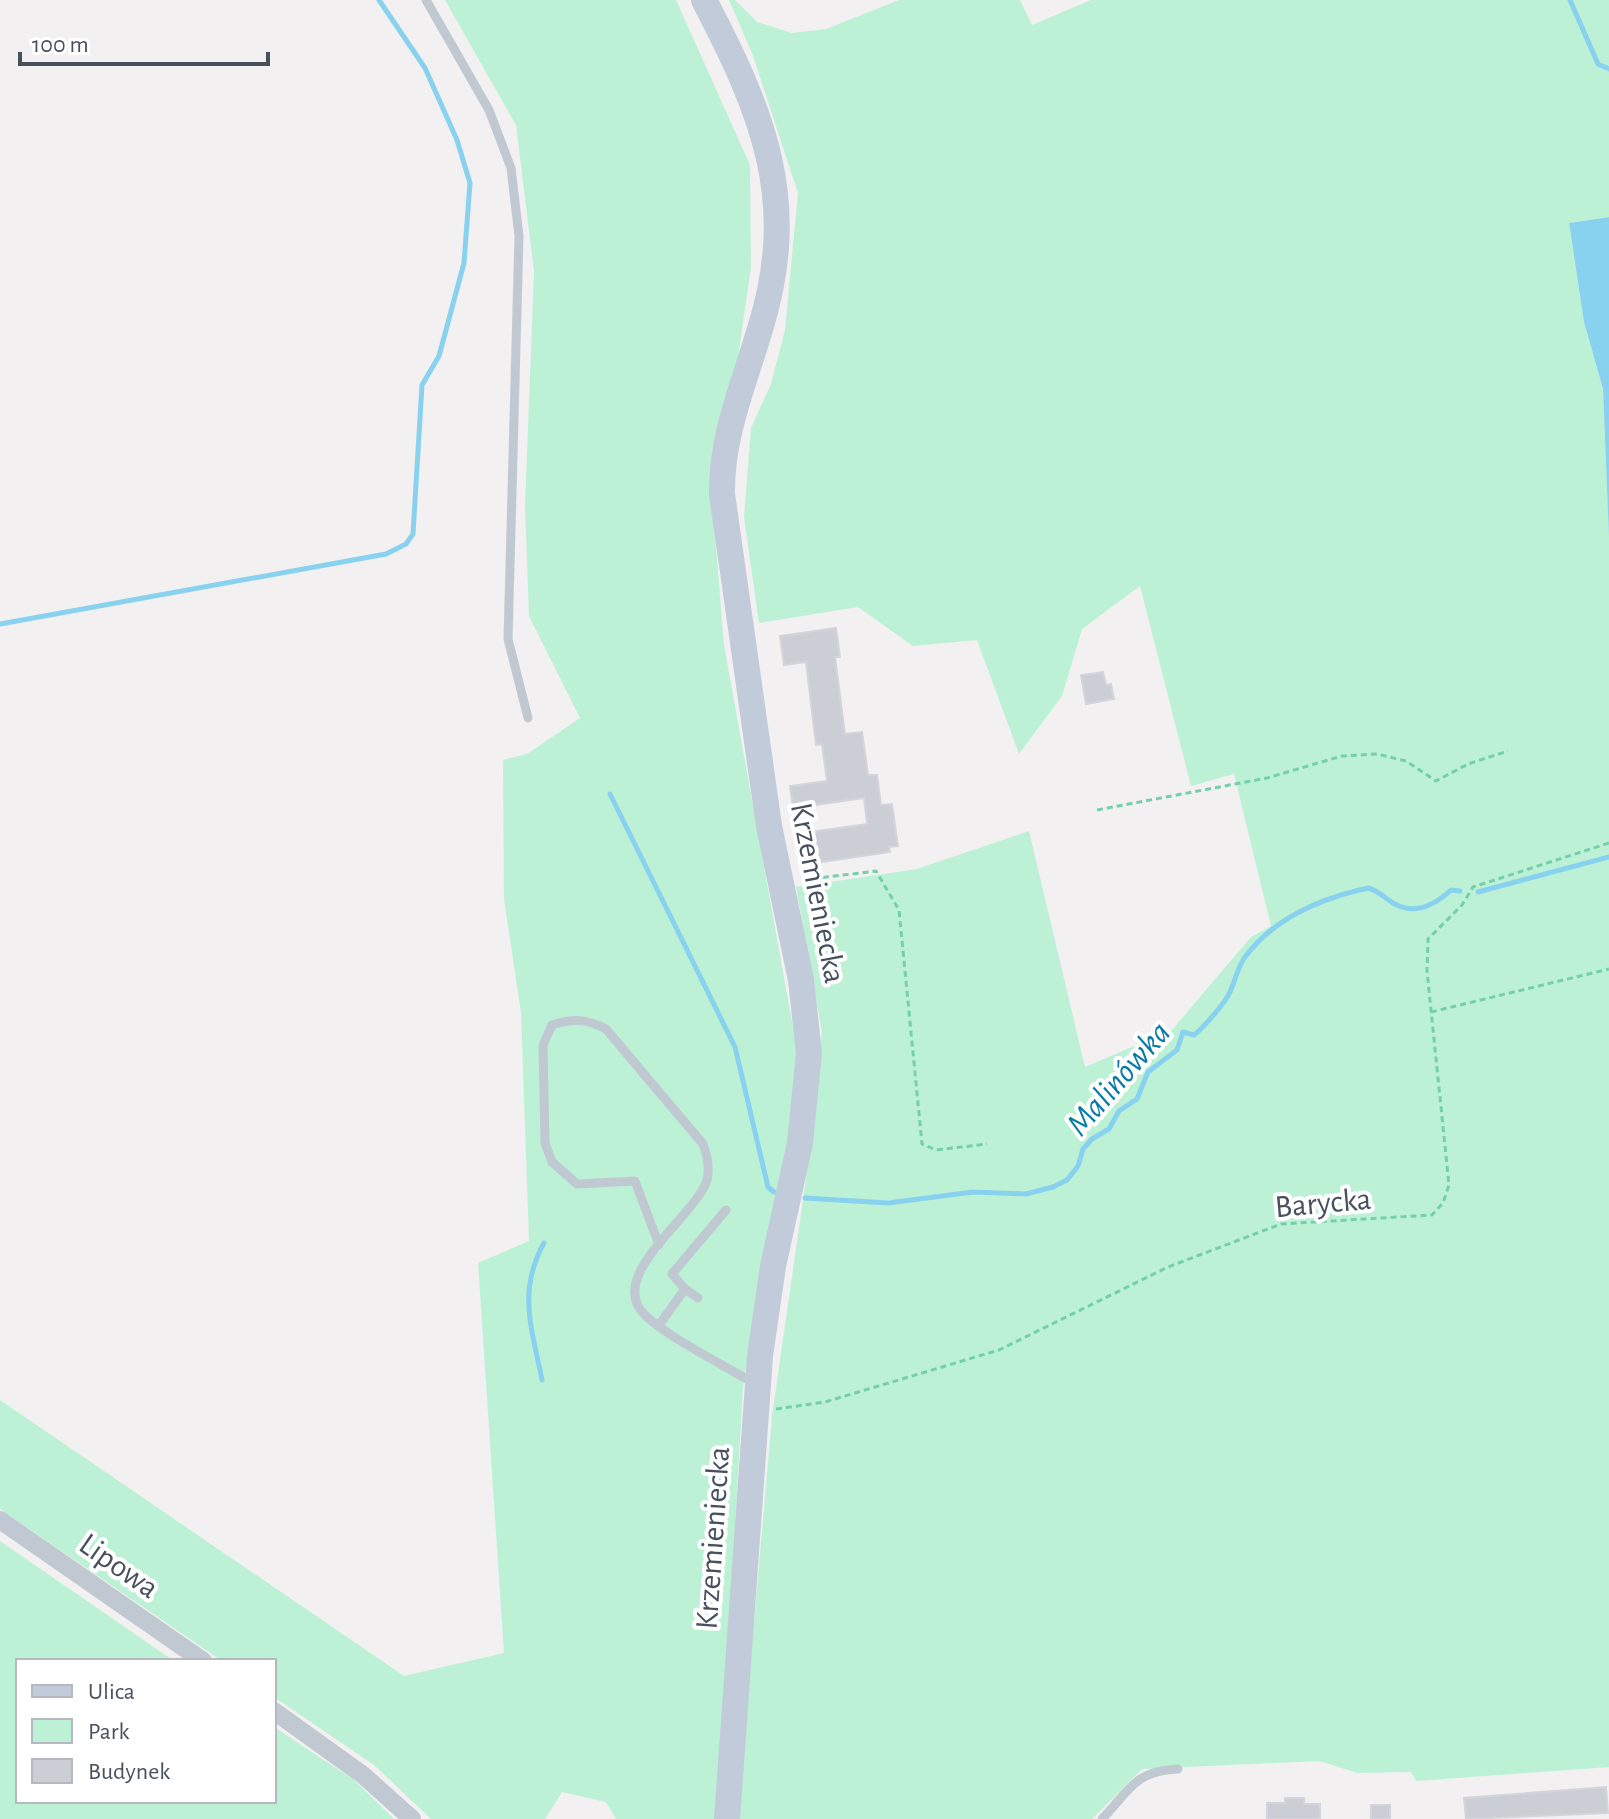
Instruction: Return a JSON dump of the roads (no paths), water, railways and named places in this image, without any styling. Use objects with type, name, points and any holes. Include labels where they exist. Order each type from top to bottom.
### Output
[{"type":"street","name":"Krzemieniecka","points":[[704,0],[754,100],[772,160],[778,209],[777,259],[771,292],[726,438],[721,480],[728,555],[779,884],[801,980],[809,1060],[804,1115],[773,1266],[757,1398],[727,1819]]},
{"type":"street","name":"Lipowa","points":[[0,1520],[200,1659]]},
{"type":"street","points":[[276,1712],[363,1775],[412,1819]]},
{"type":"lane","points":[[426,0],[489,110],[511,168],[519,236],[508,639],[528,718]]},
{"type":"lane","points":[[659,1245],[635,1181],[577,1184],[561,1174],[552,1162],[545,1143],[543,1045],[552,1025],[568,1019],[590,1020],[606,1029],[703,1144],[708,1168],[703,1190],[659,1245],[638,1271],[636,1297],[646,1316],[757,1398]]},
{"type":"lane","points":[[698,1298],[672,1274],[726,1210]]},
{"type":"lane","points":[[659,1325],[685,1289]]},
{"type":"lane","points":[[1102,1819],[1141,1776],[1156,1770],[1178,1769]]},
{"type":"water","points":[[1609,217],[1609,538],[1603,389],[1584,322],[1569,223]]},
{"type":"waterway","points":[[0,624],[386,554],[406,544],[413,534],[422,385],[439,356],[464,263],[470,183],[457,140],[425,68],[379,0]]},
{"type":"waterway","points":[[1570,0],[1598,64],[1609,69]]},
{"type":"waterway","name":"Malinówka","points":[[610,794],[735,1047],[768,1187],[774,1192]]},
{"type":"waterway","name":"Malinówka","points":[[1478,892],[1609,857]]},
{"type":"waterway","name":"Malinówka","points":[[805,1198],[888,1203],[973,1192],[1026,1194],[1053,1187],[1067,1180],[1078,1166],[1083,1149],[1092,1139],[1109,1129],[1119,1111],[1137,1099],[1148,1072],[1177,1050],[1183,1032],[1194,1035],[1214,1015],[1230,992],[1243,961],[1270,931],[1317,904],[1368,888],[1397,905],[1412,909],[1433,903],[1451,890],[1460,891]]},
{"type":"waterway","points":[[542,1380],[531,1327],[529,1294],[531,1278],[544,1243]]}]
